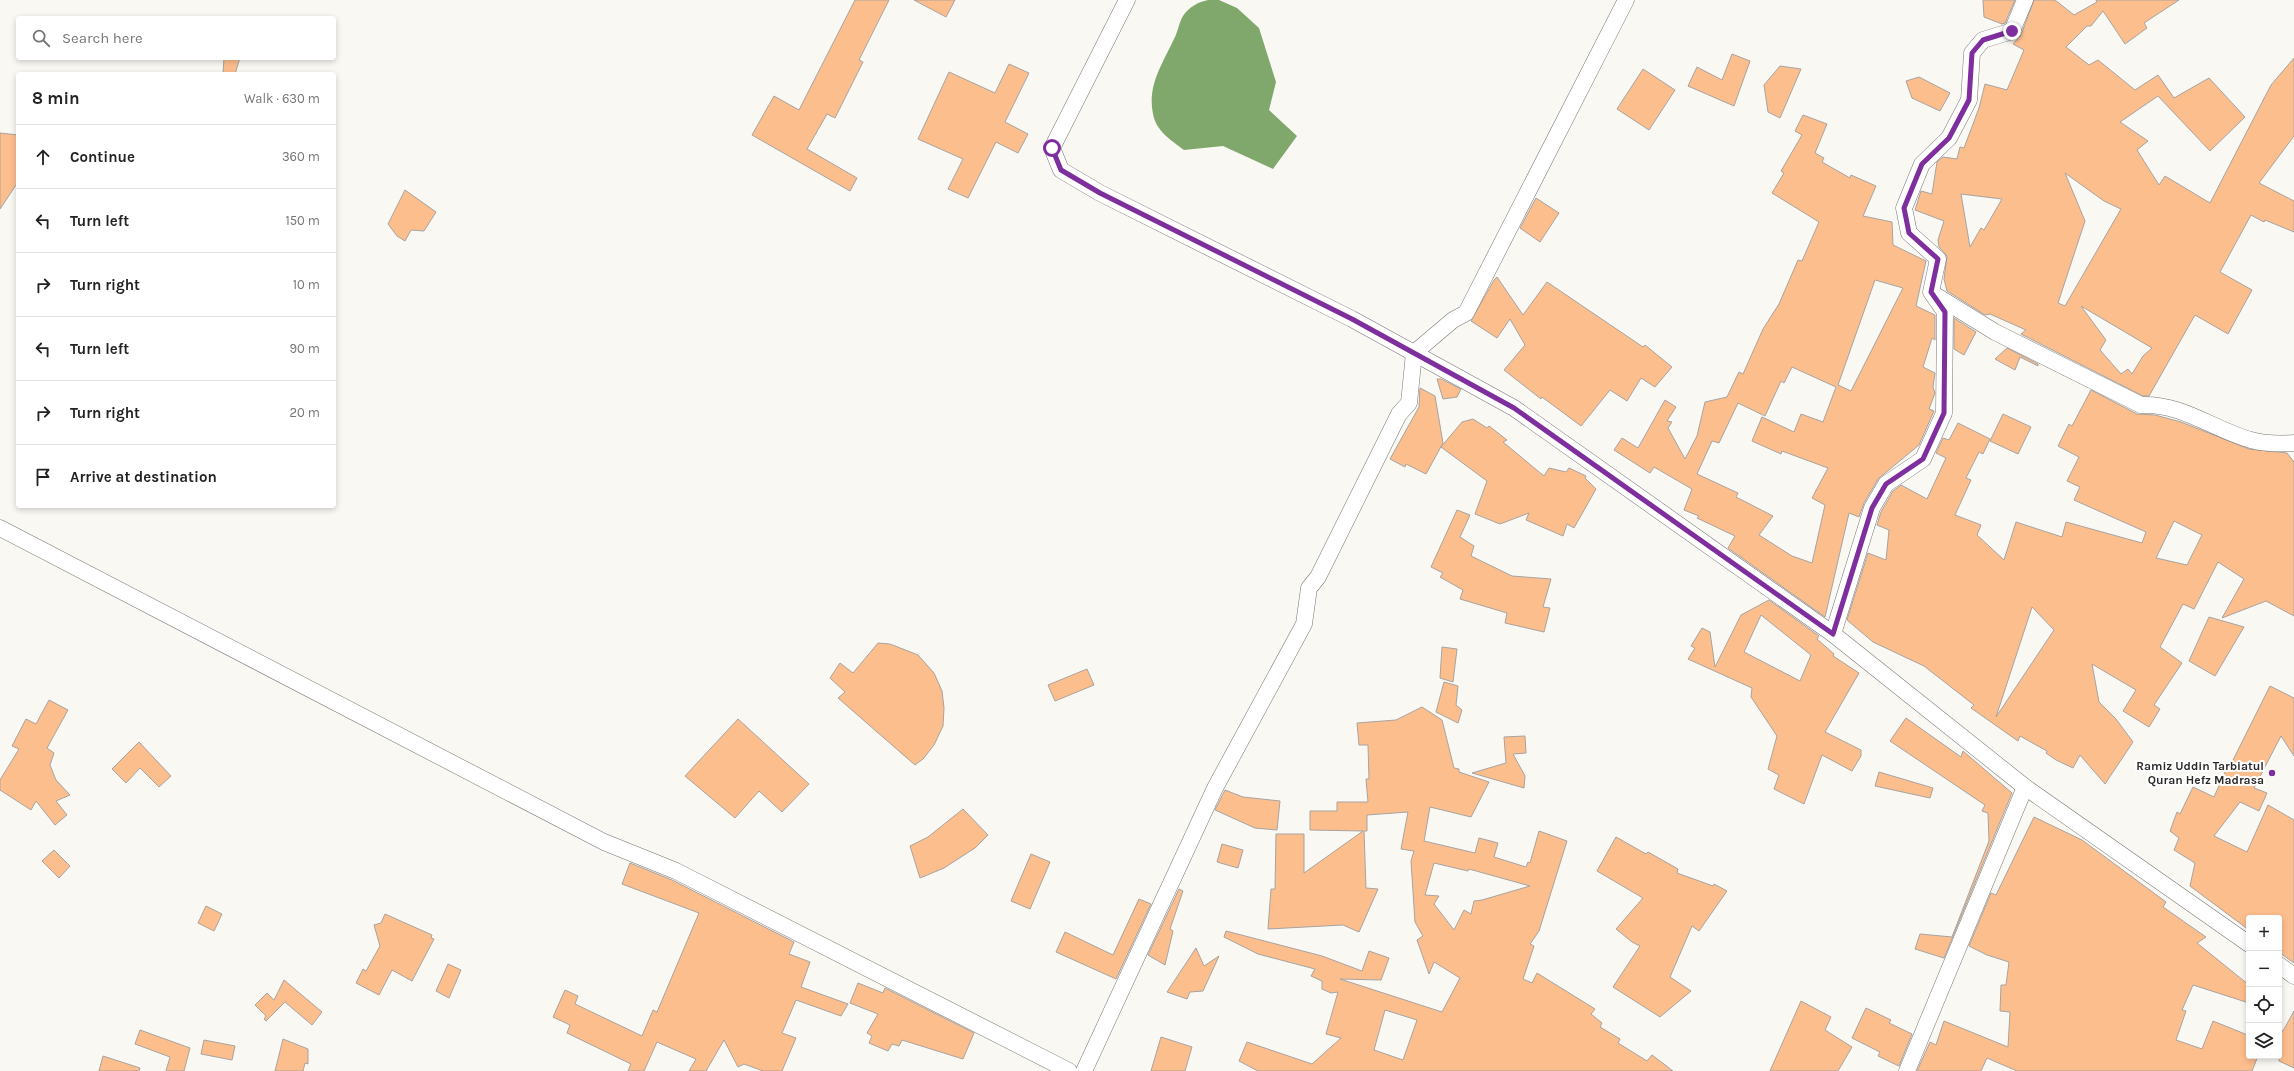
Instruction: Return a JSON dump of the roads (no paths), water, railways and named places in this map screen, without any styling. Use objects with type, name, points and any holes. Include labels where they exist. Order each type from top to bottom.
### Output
[{"type":"street","points":[[1127,0],[1052,148],[1061,170],[1100,193],[1352,319],[1514,408],[1833,634],[2025,787],[2246,942]]},
{"type":"street","points":[[1084,1071],[1215,788],[1304,624],[1309,588],[1318,577],[1398,414],[1409,403],[1414,353],[1453,320],[1466,313],[1626,0]]},
{"type":"street","points":[[1833,634],[1872,508],[1886,484],[1923,459],[1944,413],[1945,312],[1931,292],[1938,259],[1909,233],[1904,208],[1922,164],[1949,138],[1969,100],[1972,53],[1983,40],[2012,31],[2025,0]]},
{"type":"street","points":[[1931,292],[1996,332],[2141,405],[2158,404],[2200,418],[2251,440],[2281,444],[2294,443]]},
{"type":"street","points":[[0,528],[604,842],[676,871],[1069,1071]]},
{"type":"street","points":[[1908,1071],[2025,787]]},
{"type":"street","points":[[2282,967],[2294,976]]},
{"type":"place","name":"Ramiz Uddin Tarbiatul Quran Hefz Madrasa","points":[[2272,773]]}]
